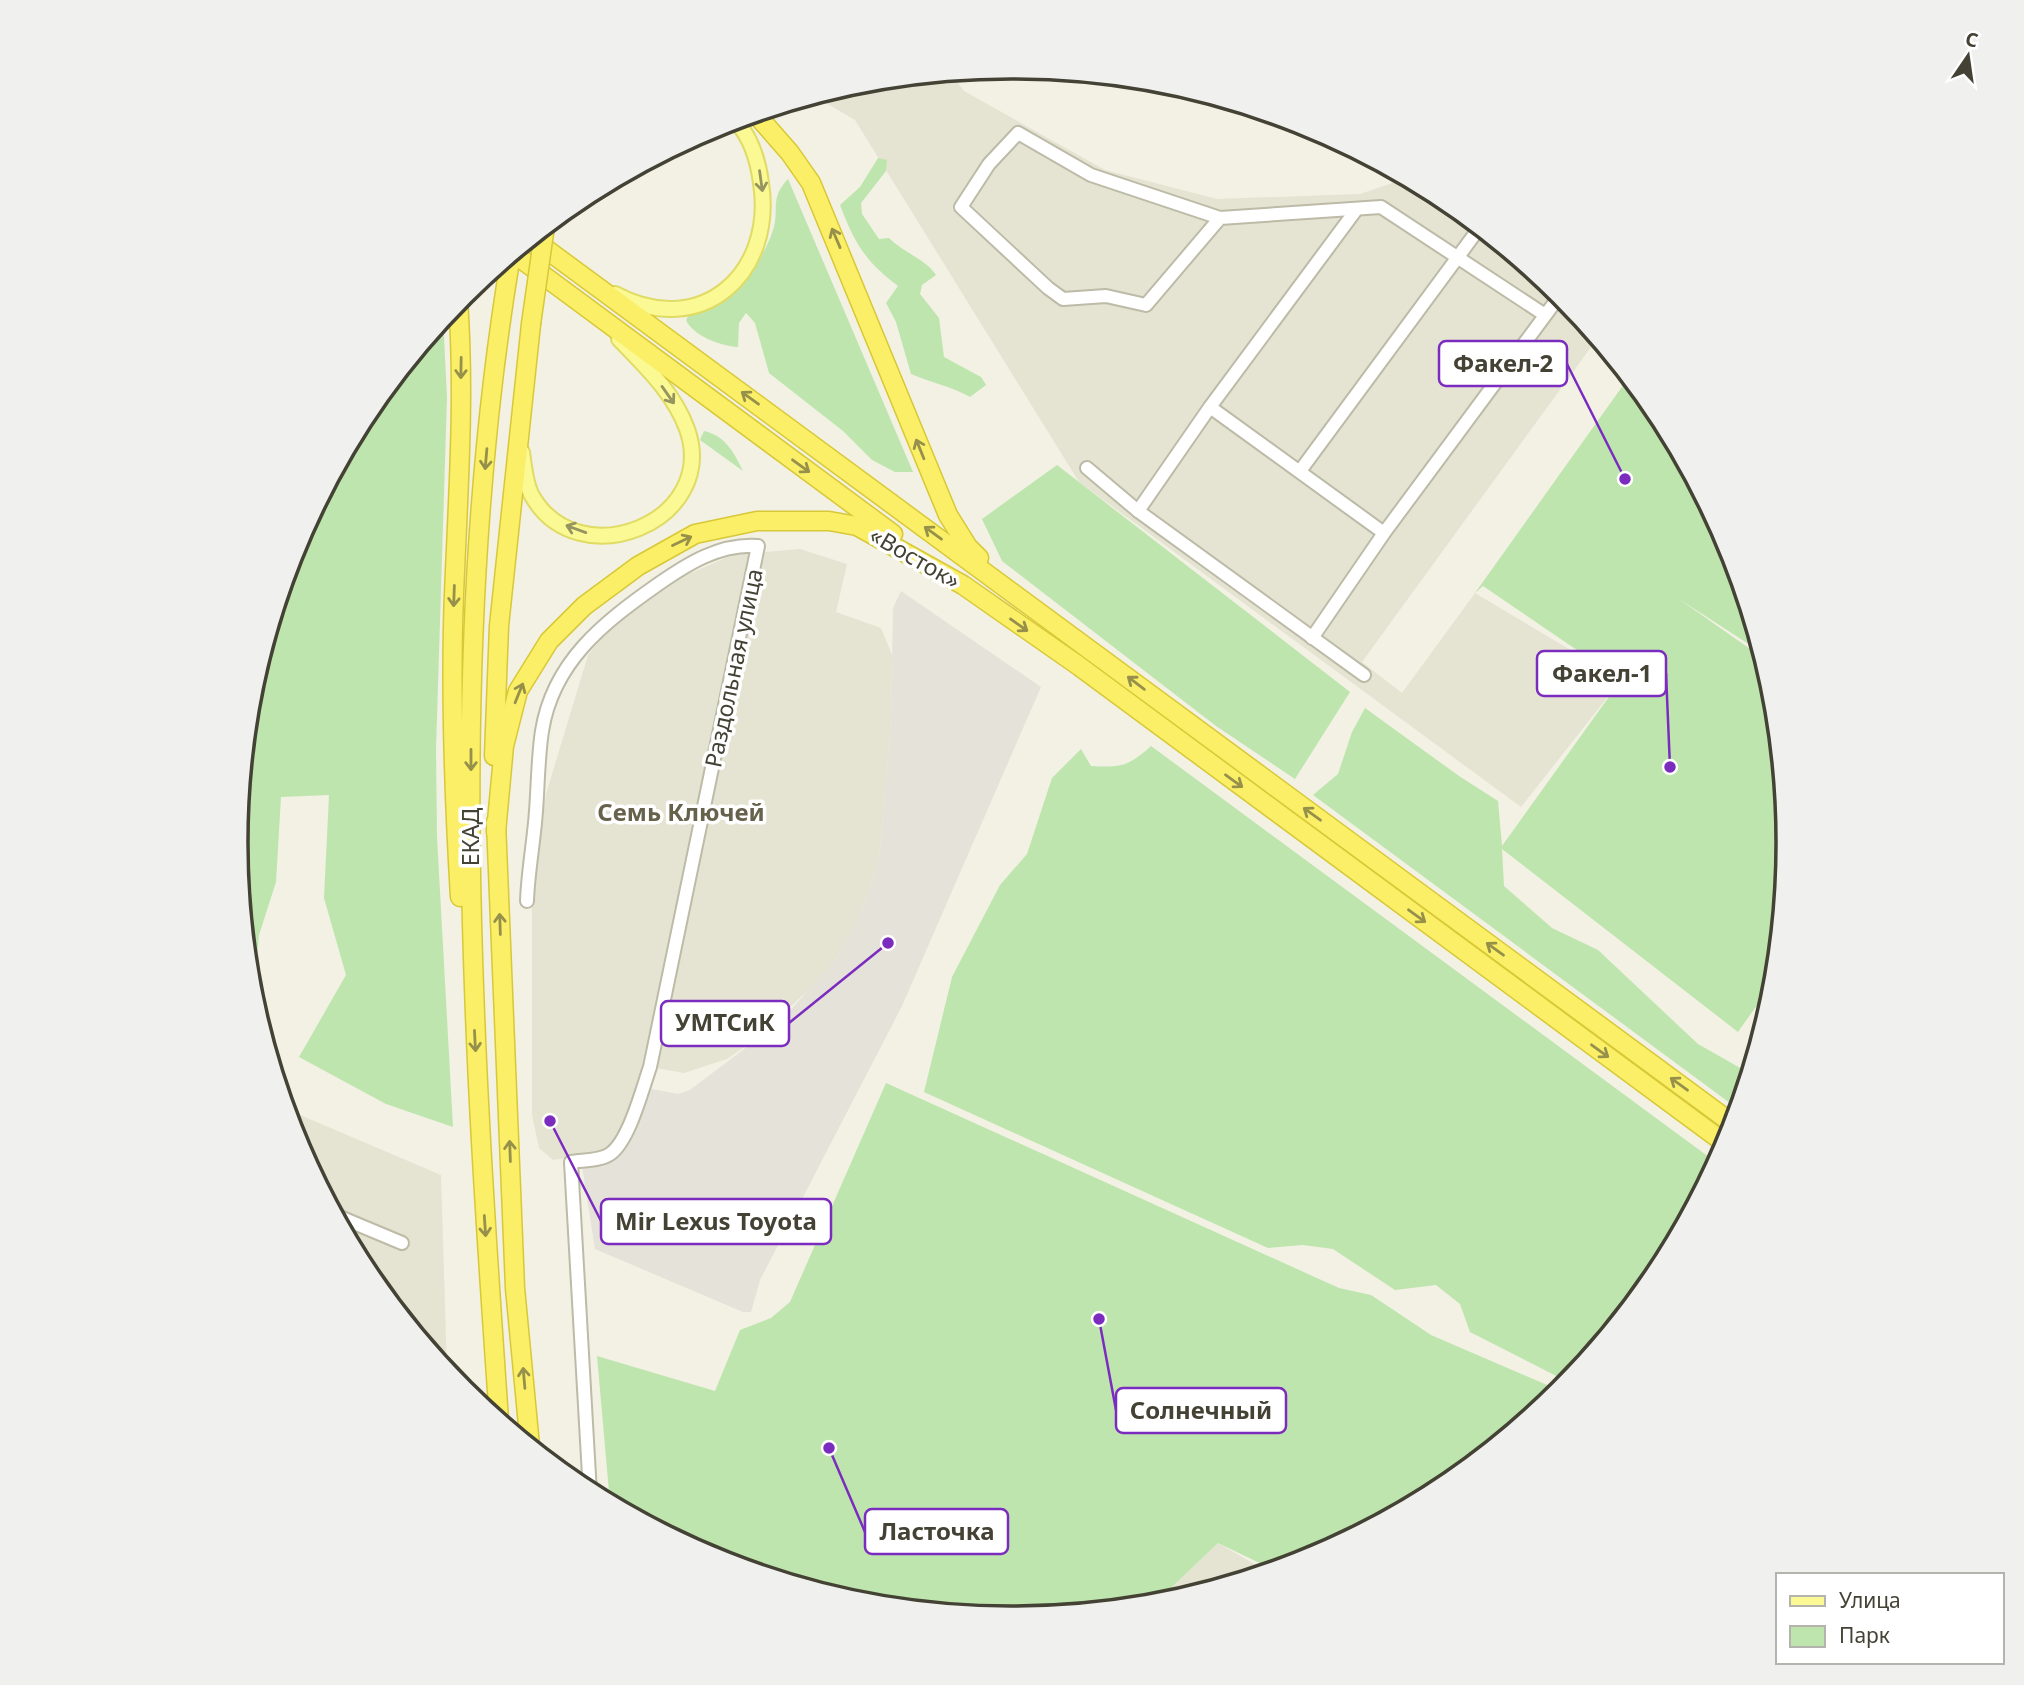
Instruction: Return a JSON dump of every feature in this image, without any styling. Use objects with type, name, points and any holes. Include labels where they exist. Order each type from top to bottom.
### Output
[{"type":"highway","points":[[762,121],[790,153],[811,183],[852,274],[948,515],[968,547],[1008,588]]},
{"type":"highway","name":"ЕКАД","points":[[529,1434],[515,1288],[494,737],[499,626],[519,425],[543,240]]},
{"type":"highway","name":"«Восток»","points":[[539,244],[1724,1118]]},
{"type":"highway","points":[[519,259],[963,585]]},
{"type":"highway","name":"ЕКАД","points":[[498,1408],[472,977],[471,681],[490,418],[502,303],[509,267]]},
{"type":"highway","points":[[459,316],[460,482],[454,594],[452,764],[461,900],[472,977]]},
{"type":"highway","name":"«Восток»","points":[[496,832],[510,718],[530,668],[566,621],[670,547],[695,534],[727,526],[783,520],[828,521],[870,531],[963,585],[1179,740],[1717,1137]]},
{"type":"main road","points":[[572,267],[618,295],[659,310],[698,306],[734,284],[748,266],[757,246],[763,214],[755,155],[740,129]]},
{"type":"main road","points":[[519,425],[523,463],[531,494],[551,517],[582,532],[613,536],[647,527],[672,505],[688,475],[692,454],[690,441],[673,401],[639,359],[568,296]]},
{"type":"street","points":[[1220,218],[1146,305],[1106,296],[1063,299],[961,207],[989,164],[1018,133],[1091,175],[1220,218],[1381,207],[1545,315]]},
{"type":"street","points":[[1138,511],[1210,407],[1356,210]]},
{"type":"street","points":[[1300,471],[1474,235]]},
{"type":"street","points":[[1312,638],[1384,533],[1554,304]]},
{"type":"street","points":[[1210,407],[1384,533]]},
{"type":"street","points":[[1087,468],[1138,511],[1364,675]]},
{"type":"street","name":"Раздольная улица","points":[[527,901],[542,732],[555,688],[568,665],[584,643],[614,616],[676,572],[705,555],[739,545],[758,547],[650,1068],[630,1124],[616,1148],[608,1155],[571,1162],[589,1479]]},
{"type":"street","points":[[349,1221],[402,1243]]},
{"type":"shaded area","points":[[956,81],[964,91],[1105,170],[1217,199],[1360,194],[1395,182],[1477,237],[1516,268],[1552,302],[1592,346],[1362,662],[1402,693],[1475,593],[1621,680],[1521,807],[1079,482],[855,120],[825,102],[863,93]]},
{"type":"shaded area","points":[[800,549],[847,564],[836,612],[881,628],[892,655],[891,721],[879,859],[861,913],[836,959],[815,984],[756,1039],[727,1059],[684,1073],[655,1068],[610,1151],[553,1160],[539,1148],[532,1115],[532,869],[546,794],[588,655],[608,629],[664,585],[732,555]]},
{"type":"shaded area","points":[[901,591],[1041,687],[902,1006],[760,1280],[751,1312],[743,1312],[595,1249],[582,1166],[621,1148],[652,1089],[678,1094],[690,1090],[780,1022],[836,959],[861,913],[879,859],[891,721],[893,608]]},
{"type":"shaded area","points":[[299,1114],[441,1175],[446,1355],[377,1267],[327,1180]]},
{"type":"shaded area","points":[[1218,1543],[1257,1566],[1210,1580],[1169,1590]]},
{"type":"green space","points":[[878,158],[887,160],[886,171],[861,203],[862,214],[879,239],[889,238],[927,265],[936,275],[922,285],[920,294],[939,318],[944,357],[981,377],[986,385],[970,397],[911,374],[896,322],[886,303],[898,286],[862,251],[840,205],[860,187]]},
{"type":"green space","points":[[788,179],[913,472],[895,472],[872,460],[843,431],[769,373],[755,323],[746,313],[739,323],[738,347],[708,339],[695,331],[686,320],[691,311],[718,304],[751,272],[772,233],[778,193]]},
{"type":"green space","points":[[444,333],[447,397],[436,749],[437,837],[453,1127],[386,1104],[299,1057],[346,975],[324,898],[329,795],[281,797],[276,882],[259,935],[257,955],[250,892],[250,793],[263,693],[274,645],[306,550],[327,505],[377,418]]},
{"type":"green space","points":[[1623,385],[1647,418],[1697,505],[1718,550],[1750,645],[1679,599],[1751,650],[1761,693],[1769,743],[1776,842],[1769,942],[1758,1003],[1738,1032],[1502,849],[1504,886],[1552,928],[1598,950],[1698,1044],[1741,1069],[1730,1103],[1313,795],[1338,774],[1352,732],[1365,708],[1498,801],[1502,846],[1621,680],[1483,586],[1475,593]]},
{"type":"green space","points":[[704,431],[724,441],[743,471],[700,440]]},
{"type":"green space","points":[[1057,465],[1350,692],[1295,779],[1216,726],[1002,561],[982,519]]},
{"type":"green space","points":[[1151,746],[1708,1156],[1647,1267],[1618,1307],[1558,1377],[1470,1332],[1460,1304],[1436,1285],[1395,1290],[1333,1249],[1303,1245],[1268,1248],[924,1092],[952,977],[1000,885],[1027,854],[1052,778],[1081,749],[1091,766],[1110,767],[1137,758]]},
{"type":"green space","points":[[886,1083],[1339,1288],[1371,1295],[1431,1335],[1549,1386],[1516,1417],[1436,1478],[1350,1527],[1262,1564],[1218,1543],[1169,1590],[1161,1592],[1062,1605],[962,1605],[912,1600],[863,1592],[767,1566],[674,1527],[609,1491],[597,1356],[715,1391],[740,1330],[771,1318],[790,1302]]},
{"type":"place","name":"Факел-2","points":[[1625,479]]},
{"type":"place","name":"Факел-1","points":[[1670,767]]},
{"type":"place","name":"УМТСиК","points":[[888,943]]},
{"type":"place","name":"Mir Lexus Toyota","points":[[550,1121]]},
{"type":"place","name":"Солнечный","points":[[1099,1319]]},
{"type":"place","name":"Ласточка","points":[[829,1448]]},
{"type":"district","name":"Семь Ключей","points":[[681,813]]}]
